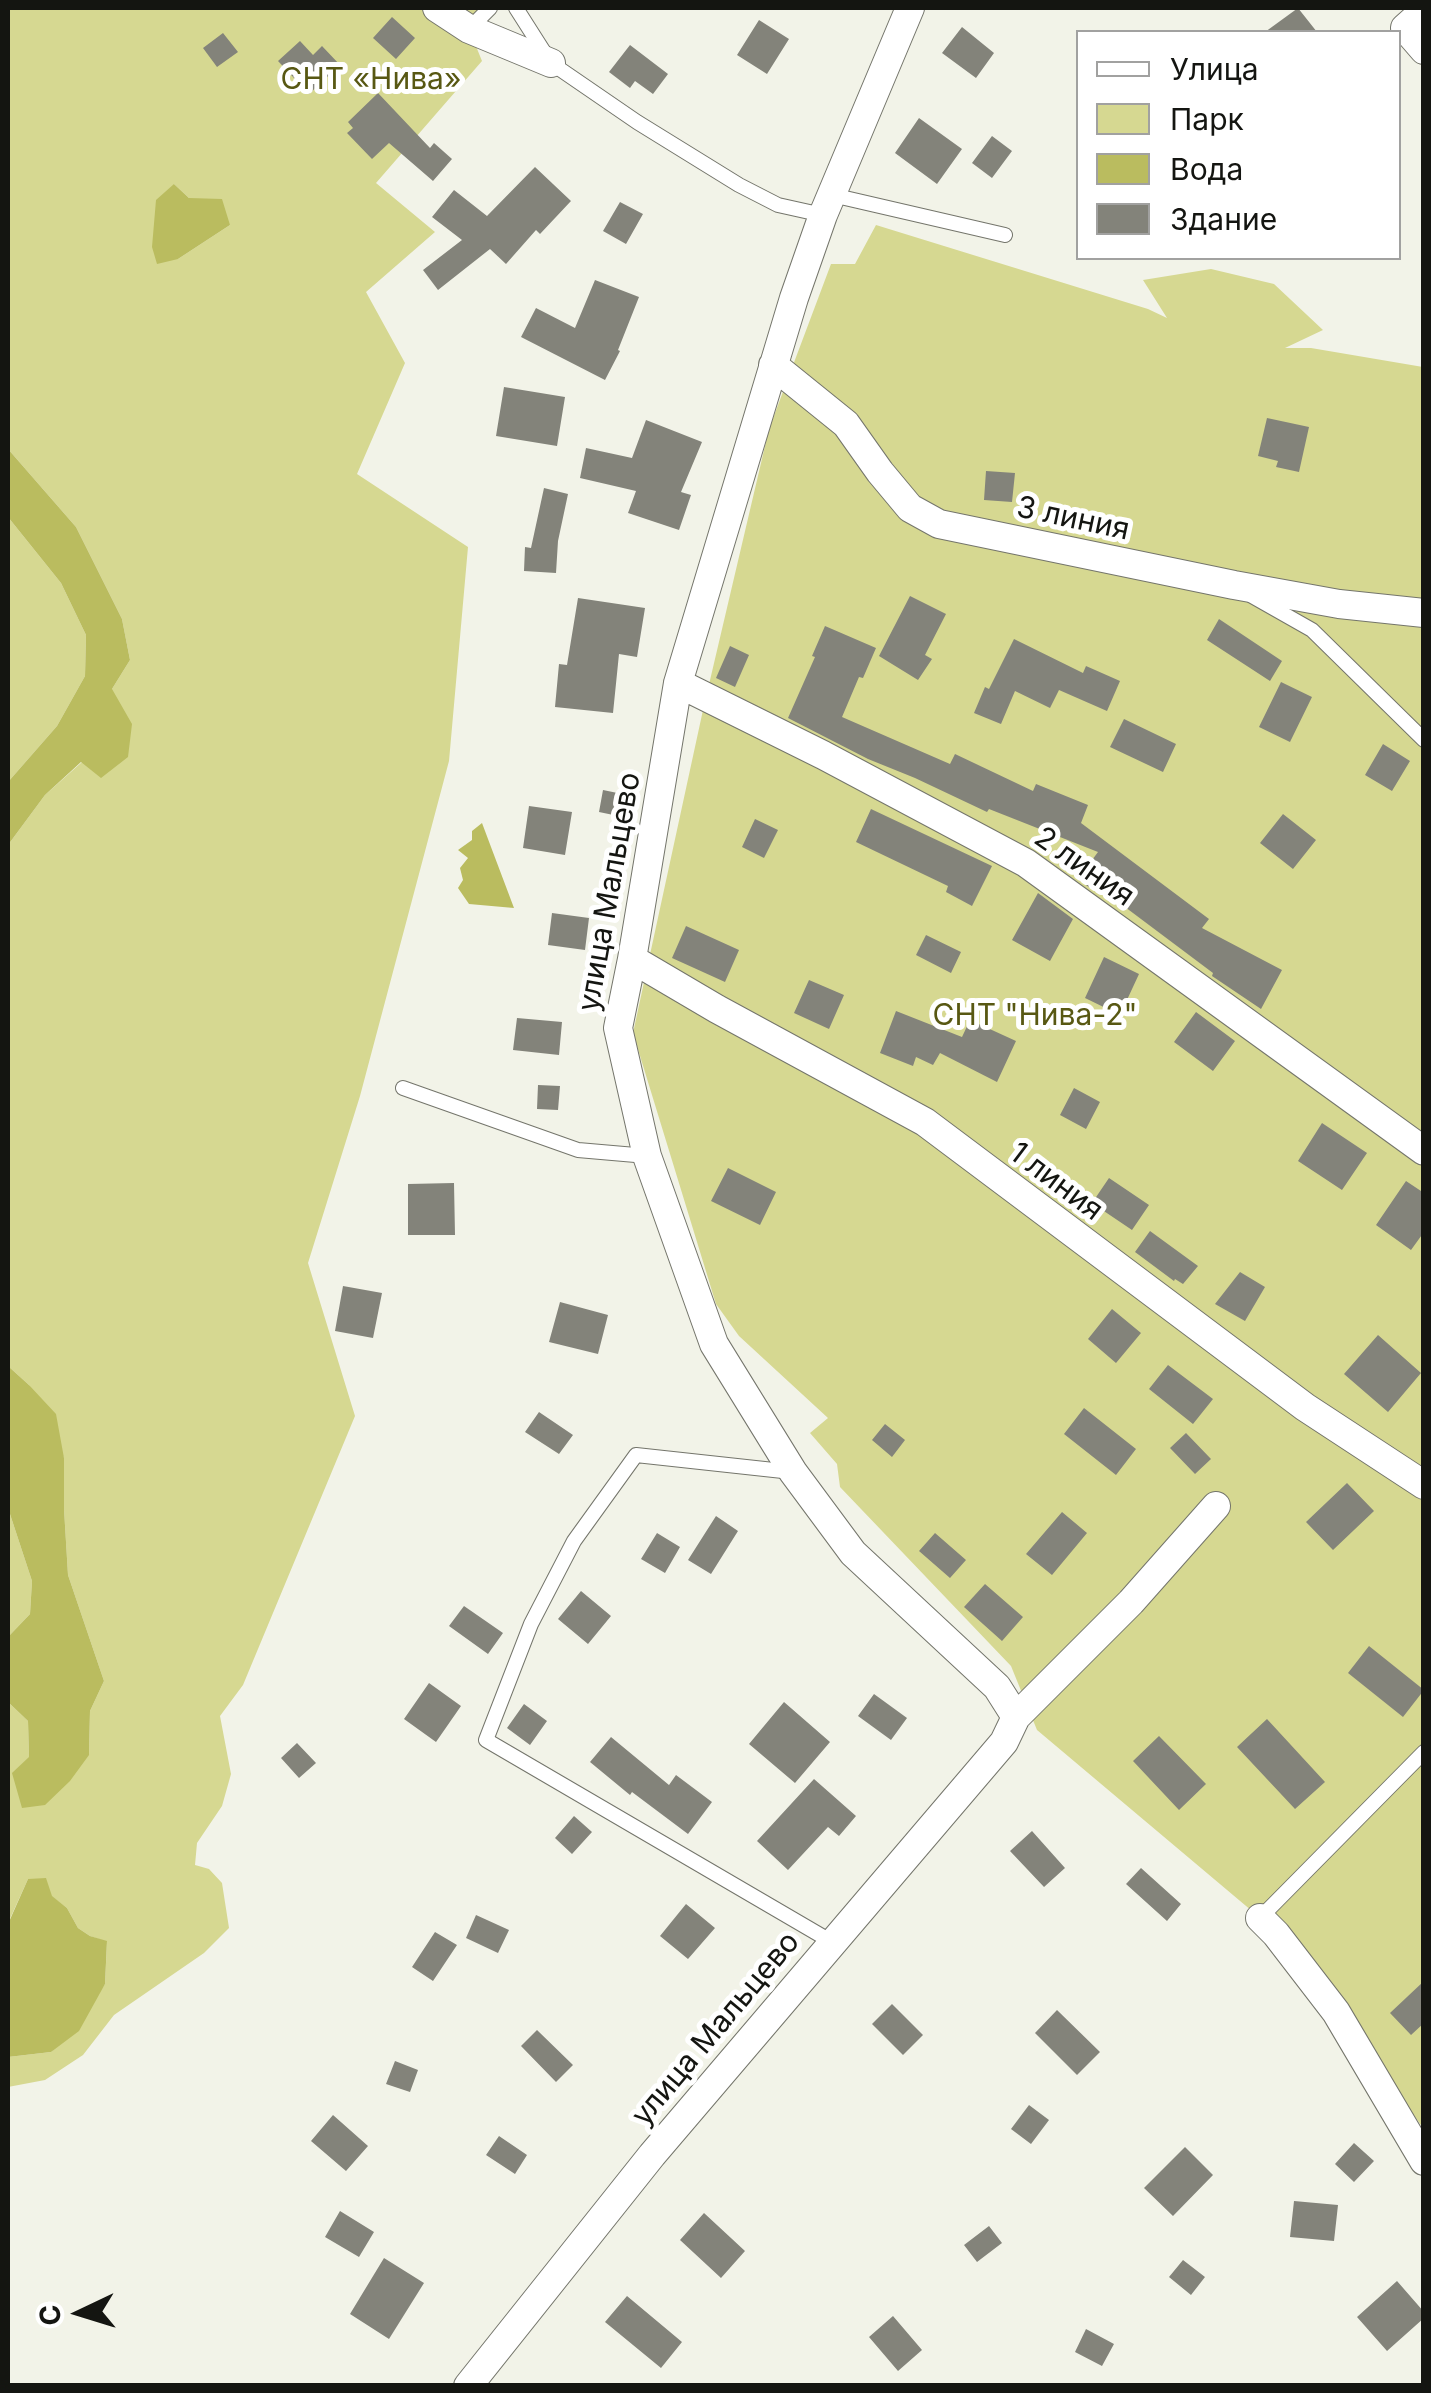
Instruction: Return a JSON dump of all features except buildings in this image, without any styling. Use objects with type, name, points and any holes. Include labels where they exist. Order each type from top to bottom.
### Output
[{"type":"street","points":[[437,8],[469,29],[550,63]]},
{"type":"street","name":"улица Мальцево","points":[[910,8],[827,205],[773,365],[678,683],[618,1028],[647,1156],[714,1344],[793,1472],[853,1553],[998,1687],[1016,1717]]},
{"type":"street","points":[[1414,20],[1424,50]]},
{"type":"street","name":"3 линия","points":[[773,365],[846,424],[910,508],[940,524],[1234,585],[1424,614]]},
{"type":"street","name":"2 линия","points":[[678,683],[1026,863],[1424,1151]]},
{"type":"street","name":"1 линия","points":[[632,958],[925,1122],[1305,1408],[1424,1485]]},
{"type":"street","name":"улица Мальцево","points":[[468,2386],[652,2155],[1004,1742],[1016,1717],[1131,1602],[1216,1506]]},
{"type":"street","points":[[1260,1918],[1336,2012],[1424,2161]]},
{"type":"lane","points":[[469,29],[490,8]]},
{"type":"lane","points":[[516,8],[550,63],[637,122],[778,204],[827,205],[1006,235]]},
{"type":"lane","points":[[1234,585],[1312,630],[1424,740]]},
{"type":"lane","points":[[403,1088],[578,1150],[647,1156]]},
{"type":"lane","points":[[793,1472],[636,1455],[574,1542],[557,1574],[531,1624],[486,1740],[832,1942]]},
{"type":"lane","points":[[1260,1918],[1424,1752]]},
{"type":"green space","name":"СНТ «Нива»","points":[[8,8],[490,8],[469,29],[482,61],[376,183],[435,232],[366,292],[405,363],[357,474],[468,547],[449,761],[360,1096],[308,1263],[355,1416],[243,1685],[220,1716],[231,1774],[222,1806],[197,1843],[195,1865],[209,1869],[222,1883],[229,1928],[204,1953],[114,2015],[83,2055],[45,2080],[8,2087],[8,2057],[51,2052],[105,1984],[107,1942],[78,1928],[67,1908],[28,1879],[8,1923],[8,1702],[28,1721],[29,1757],[89,1755],[90,1711],[104,1681],[68,1575],[64,1458],[29,1385],[8,1366],[8,845],[45,795],[82,762],[112,689],[130,660],[122,619],[76,527],[8,449]],"holes":[[[174,184],[230,225],[178,259]]]},
{"type":"green space","name":"СНТ \"Нива-2\"","points":[[876,225],[1167,318],[1143,280],[1211,269],[1274,284],[1323,330],[1285,348],[1311,348],[1423,367],[1423,2128],[1265,1905],[1252,1911],[1037,1730],[1011,1666],[840,1487],[837,1464],[810,1433],[828,1418],[739,1336],[716,1304],[633,1033],[769,429],[831,264],[855,264]]},
{"type":"green space","points":[[8,517],[61,583],[86,635],[85,676],[57,726],[8,782]]},
{"type":"green space","points":[[8,1508],[32,1581],[30,1614],[8,1637]]},
{"type":"water","points":[[174,184],[189,198],[222,199],[230,225],[178,259],[157,264],[152,247],[156,200]]},
{"type":"water","points":[[8,449],[76,527],[122,619],[130,660],[112,689],[132,724],[128,757],[101,778],[81,762],[45,795],[8,845],[8,782],[57,726],[85,676],[86,635],[61,583],[8,517]]},
{"type":"water","points":[[482,823],[514,908],[469,904],[458,888],[463,880],[460,868],[468,858],[458,850],[472,840],[472,831]]},
{"type":"water","points":[[8,1366],[56,1414],[64,1458],[68,1575],[104,1681],[90,1711],[89,1755],[45,1805],[22,1808],[12,1773],[29,1757],[28,1721],[8,1702],[8,1637],[30,1614],[32,1581],[8,1508]]},
{"type":"water","points":[[46,1878],[52,1896],[67,1908],[78,1928],[107,1941],[105,1984],[79,2031],[51,2052],[8,2057],[8,1924],[28,1879]]}]
